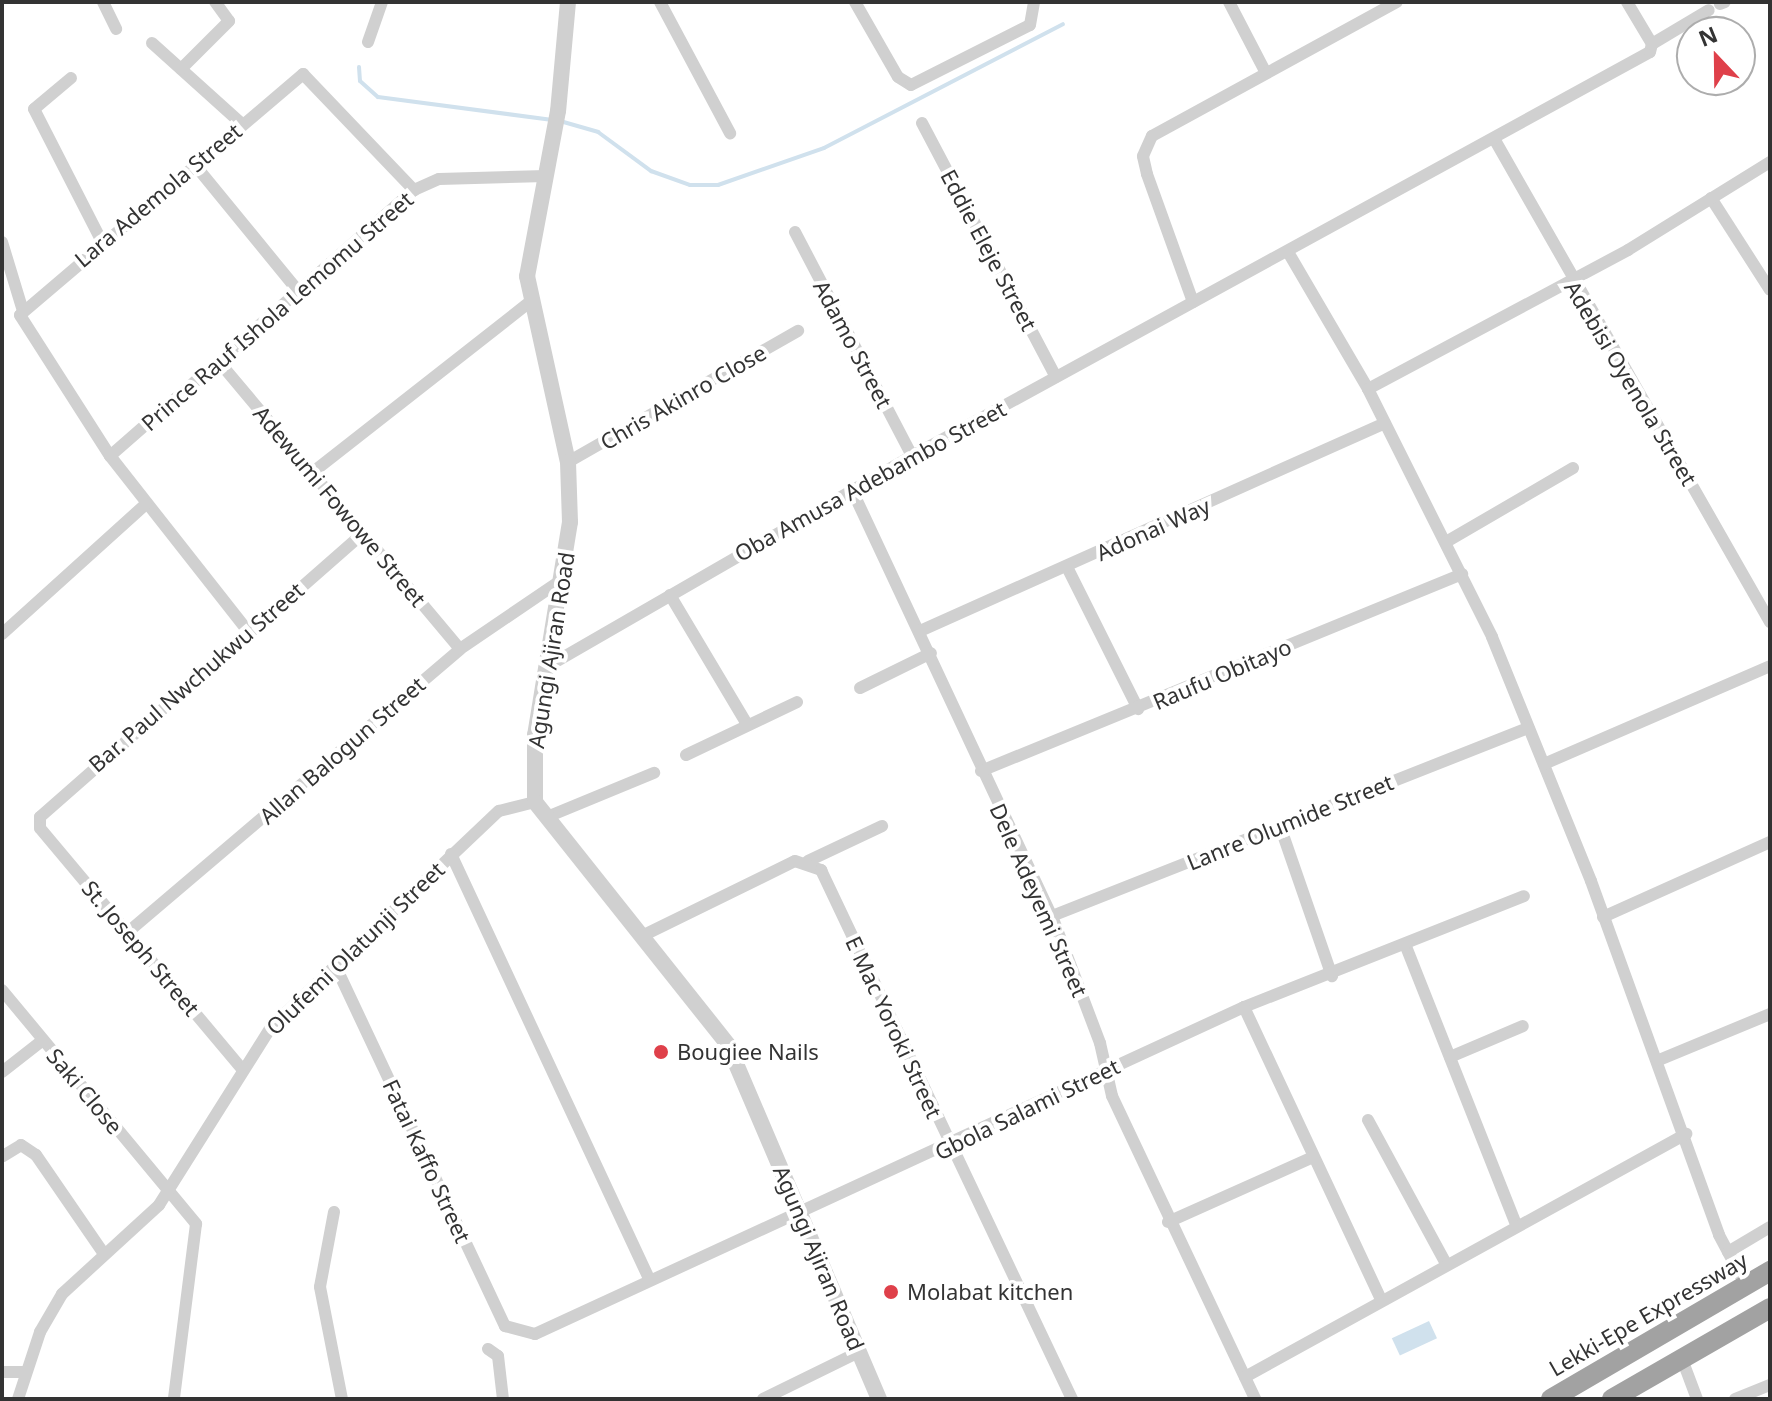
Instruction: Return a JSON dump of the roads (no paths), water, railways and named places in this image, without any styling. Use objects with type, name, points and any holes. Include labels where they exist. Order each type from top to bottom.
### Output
[{"type":"highway","name":"Lekki-Epe Expressway","points":[[1551,1399],[1770,1271]]},
{"type":"highway","points":[[1612,1399],[1770,1308]]},
{"type":"street","points":[[103,2],[116,29]]},
{"type":"street","points":[[181,69],[229,21],[215,2]]},
{"type":"street","points":[[368,42],[382,2]]},
{"type":"street","name":"Agungi Ajiran Road","points":[[568,2],[558,111],[527,276],[568,462],[564,578],[535,735],[535,802],[728,1045],[879,1399]]},
{"type":"street","points":[[660,2],[730,133]]},
{"type":"street","points":[[855,2],[898,77],[911,85],[1030,25],[1034,2]]},
{"type":"street","points":[[1229,2],[1266,73]]},
{"type":"street","points":[[1193,302],[1143,156],[1152,136],[1397,2]]},
{"type":"street","points":[[1627,2],[1652,44]]},
{"type":"street","name":"Oba Amusa Adebambo Street","points":[[550,665],[912,456],[1193,302],[1496,142],[1718,5]]},
{"type":"street","points":[[152,43],[242,124]]},
{"type":"street","name":"Lara Ademola Street","points":[[22,308],[242,124],[307,74],[414,190]]},
{"type":"street","points":[[71,78],[36,101],[36,120],[102,242]]},
{"type":"street","name":"Eddie Eleje Street","points":[[922,123],[1056,377]]},
{"type":"street","name":"Adebisi Oyenola Street","points":[[1496,142],[1570,281],[1770,622]]},
{"type":"street","points":[[1368,389],[1570,281],[1770,162]]},
{"type":"street","points":[[195,165],[298,291]]},
{"type":"street","name":"Prince Rauf Ishola Lemomu Street","points":[[110,456],[220,363],[414,190],[439,179],[546,176]]},
{"type":"street","points":[[1711,198],[1770,290]]},
{"type":"street","name":"Adamo Street","points":[[795,232],[912,456]]},
{"type":"street","points":[[2,242],[22,308],[21,325],[110,456],[247,630]]},
{"type":"street","points":[[1288,252],[1368,389],[1462,574],[1544,764],[1659,1060],[1728,1252],[1745,1284]]},
{"type":"street","points":[[313,472],[531,301]]},
{"type":"street","name":"Chris Akinro Close","points":[[568,462],[798,331]]},
{"type":"street","name":"Adewumi Fowowe Street","points":[[220,363],[460,649]]},
{"type":"street","name":"Adonai Way","points":[[920,631],[1385,423]]},
{"type":"street","points":[[1446,542],[1573,468]]},
{"type":"street","name":"Dele Adeyemi Street","points":[[852,490],[931,653],[981,771],[1052,916],[1100,1043],[1102,1071],[1168,1222],[1255,1399]]},
{"type":"street","points":[[5,626],[146,504]]},
{"type":"street","name":"Bar. Paul Nwchukwu Street","points":[[40,828],[47,809],[247,630],[363,533]]},
{"type":"street","points":[[1067,567],[1138,709]]},
{"type":"street","name":"Raufu Obitayo","points":[[981,771],[1462,574]]},
{"type":"street","name":"Allan Balogun Street","points":[[128,932],[460,649],[564,578]]},
{"type":"street","points":[[670,595],[747,724]]},
{"type":"street","points":[[860,688],[931,653]]},
{"type":"street","points":[[1544,764],[1770,666]]},
{"type":"street","points":[[686,755],[797,702]]},
{"type":"street","name":"Lanre Olumide Street","points":[[1052,916],[1528,728]]},
{"type":"street","points":[[547,817],[654,773]]},
{"type":"street","name":"Olufemi Olatunji Street","points":[[18,1399],[24,1372],[62,1294],[102,1251],[168,1191],[271,1027],[451,854],[506,806],[535,802]]},
{"type":"street","points":[[642,936],[882,826]]},
{"type":"street","points":[[1280,826],[1332,976]]},
{"type":"street","name":"St. Joseph Street","points":[[40,828],[242,1069]]},
{"type":"street","points":[[1603,917],[1770,842]]},
{"type":"street","points":[[451,854],[650,1280]]},
{"type":"street","name":"E Mac Yoroki Street","points":[[808,861],[821,870],[1072,1399]]},
{"type":"street","name":"Gbola Salami Street","points":[[535,1334],[952,1146],[1102,1071],[1244,1007],[1332,976],[1524,896]]},
{"type":"street","points":[[1405,944],[1515,1222]]},
{"type":"street","name":"Fatai Kaffo Street","points":[[336,967],[505,1326],[535,1334]]},
{"type":"street","name":"Saki Close","points":[[2,990],[196,1224],[174,1399]]},
{"type":"street","points":[[1244,1007],[1381,1299]]},
{"type":"street","points":[[1659,1060],[1770,1014]]},
{"type":"street","points":[[1450,1057],[1523,1026]]},
{"type":"street","points":[[2,1072],[43,1040]]},
{"type":"street","points":[[1368,1120],[1445,1262]]},
{"type":"street","points":[[1245,1377],[1515,1222],[1686,1134]]},
{"type":"street","points":[[3,1156],[21,1145],[36,1155],[102,1251]]},
{"type":"street","points":[[1168,1222],[1313,1157]]},
{"type":"street","points":[[334,1212],[320,1287],[342,1399]]},
{"type":"street","points":[[1728,1252],[1770,1227]]},
{"type":"street","points":[[488,1349],[498,1356],[503,1399]]},
{"type":"street","points":[[763,1399],[859,1352]]},
{"type":"street","points":[[1682,1359],[1697,1399]]},
{"type":"street","points":[[2,1372],[24,1372]]},
{"type":"street","points":[[1735,1399],[1770,1385]]},
{"type":"water","points":[[1429,1321],[1437,1338],[1400,1356],[1392,1338]]},
{"type":"waterway","points":[[560,121],[598,132],[651,171],[690,185],[718,185],[824,148],[1063,24]]},
{"type":"waterway","points":[[359,67],[360,81],[378,97],[552,120]]},
{"type":"place","name":"Bougiee Nails","points":[[661,1052]]},
{"type":"place","name":"Molabat kitchen","points":[[891,1292]]}]
